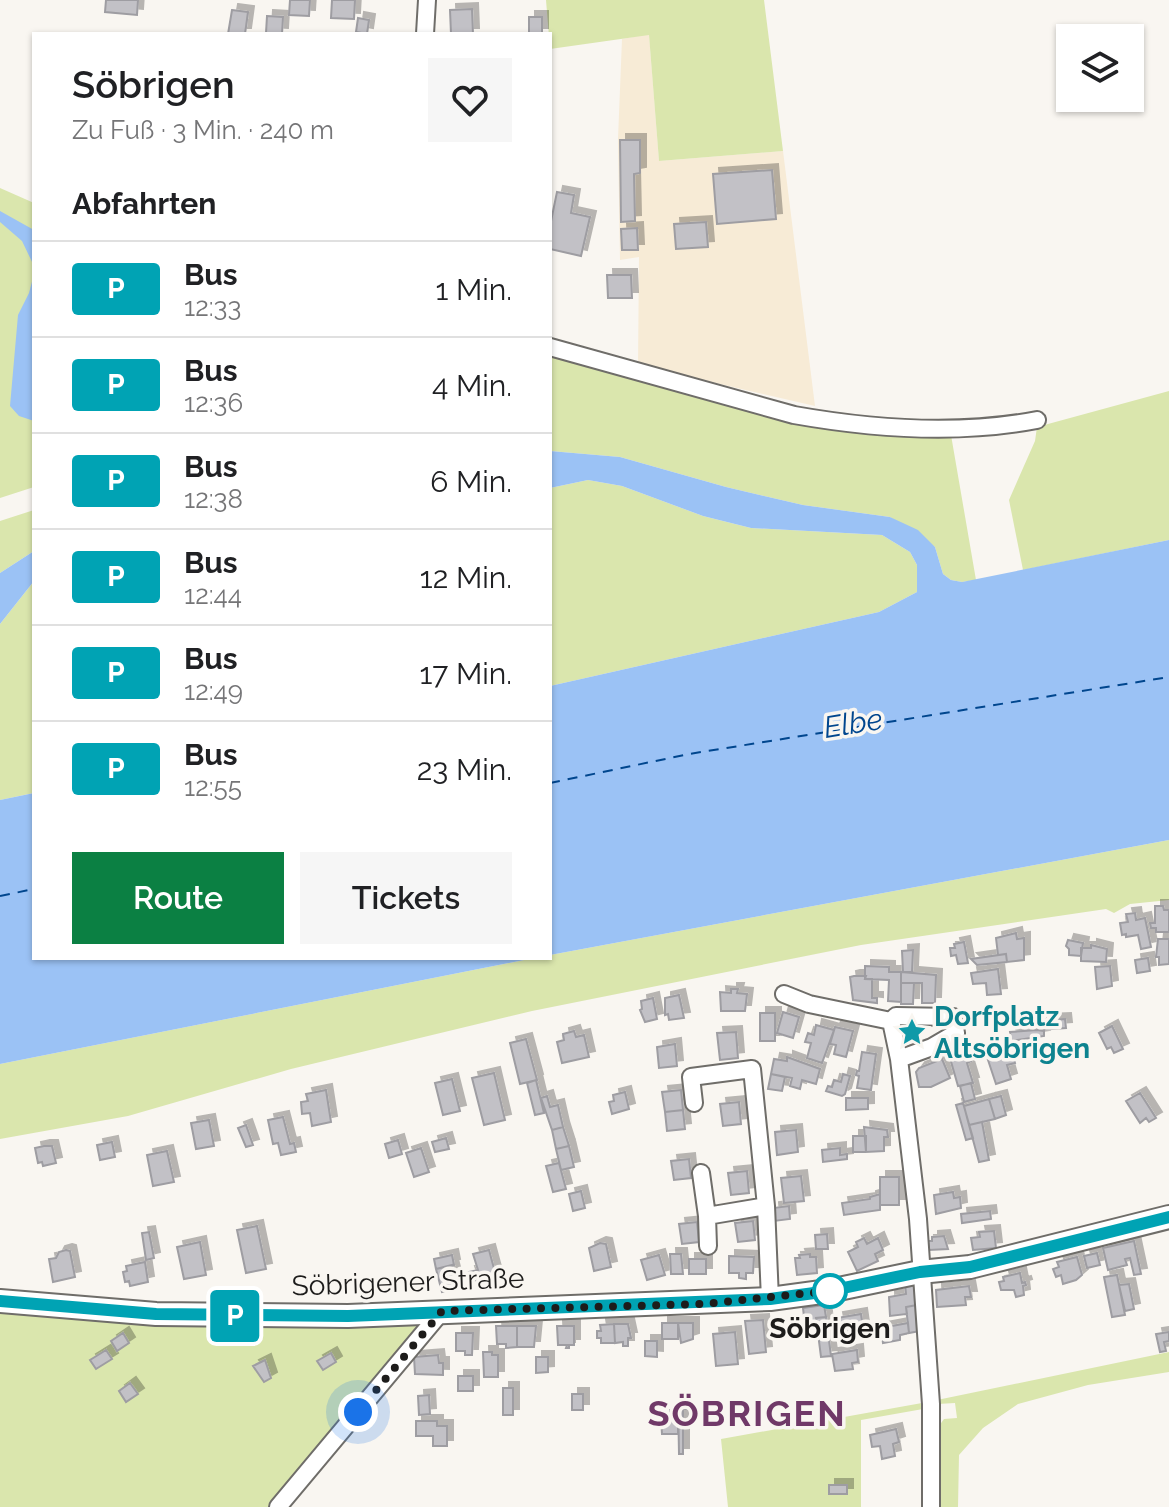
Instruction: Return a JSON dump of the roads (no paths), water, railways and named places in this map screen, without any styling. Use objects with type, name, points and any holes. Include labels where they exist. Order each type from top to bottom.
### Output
[{"type":"street","points":[[425,32],[427,0]]},
{"type":"street","points":[[552,348],[794,415],[831,422],[966,428],[1003,427],[1037,420]]},
{"type":"street","points":[[784,994],[813,1005],[891,1021]]},
{"type":"street","points":[[891,1021],[896,1016],[953,1017],[956,1033],[932,1047],[899,1059]]},
{"type":"street","points":[[891,1021],[899,1059],[918,1219],[931,1404],[931,1507]]},
{"type":"street","points":[[694,1103],[691,1077],[752,1069],[766,1206],[770,1299]]},
{"type":"street","points":[[701,1173],[708,1246]]},
{"type":"street","points":[[707,1216],[766,1206]]},
{"type":"street","name":"Söbrigener Straße","points":[[0,1301],[156,1314],[348,1316],[770,1299],[829,1291],[920,1272],[970,1267],[1169,1217]]},
{"type":"street","points":[[278,1507],[442,1311]]},
{"type":"water","points":[[0,211],[32,229],[32,262],[22,241],[0,222]]},
{"type":"water","points":[[32,282],[32,420],[19,416],[10,406],[18,315]]},
{"type":"water","name":"Elbe","points":[[552,451],[620,457],[803,505],[890,517],[918,530],[935,547],[943,574],[951,580],[962,582],[1169,540],[1169,840],[552,955],[552,686],[879,612],[917,592],[917,565],[910,552],[882,535],[751,528],[703,516],[622,486],[588,480],[552,488]]},
{"type":"water","points":[[32,552],[32,584],[0,624],[0,573]]},
{"type":"water","points":[[32,793],[32,960],[524,960],[0,1064],[0,800]]},
{"type":"place","name":"Dorfplatz Altsöbrigen","points":[[912,1032]]},
{"type":"place","name":"Söbrigen","points":[[830,1291]]},
{"type":"district","name":"SÖBRIGEN","points":[[747,1413]]}]
